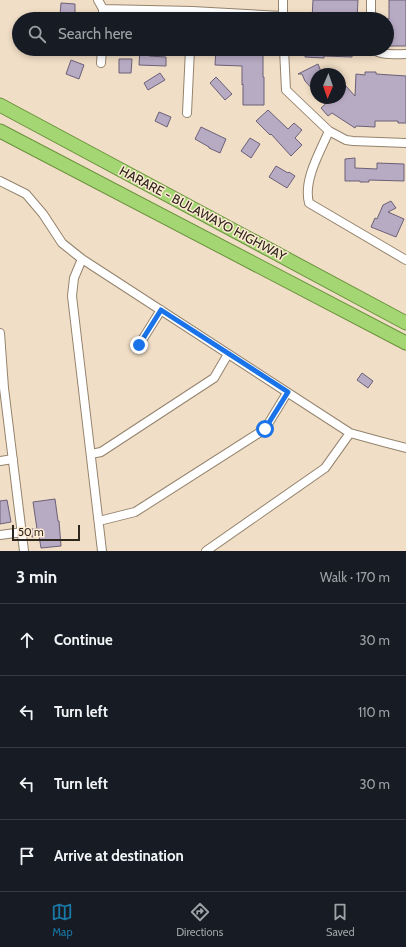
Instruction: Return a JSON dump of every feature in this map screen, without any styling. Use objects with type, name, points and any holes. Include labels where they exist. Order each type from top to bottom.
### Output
[{"type":"highway","name":"HARARE - BULAWAYO HIGHWAY","points":[[0,105],[406,323]]},
{"type":"highway","name":"HARARE - BULAWAYO HIGHWAY","points":[[0,131],[406,343]]},
{"type":"street","points":[[98,0],[103,8],[103,12]]},
{"type":"street","points":[[282,12],[283,0]]},
{"type":"street","points":[[371,12],[372,0]]},
{"type":"street","points":[[103,8],[154,12]]},
{"type":"street","points":[[394,54],[406,54]]},
{"type":"street","points":[[101,64],[102,56]]},
{"type":"street","points":[[187,113],[190,56]]},
{"type":"street","points":[[284,56],[286,90],[329,131],[349,141],[406,143]]},
{"type":"street","points":[[329,131],[308,182],[307,198],[309,203],[406,260]]},
{"type":"street","points":[[0,181],[26,194],[43,214],[62,243],[82,259],[350,433],[406,448]]},
{"type":"street","points":[[82,259],[74,278],[72,296],[102,551]]},
{"type":"street","points":[[139,345],[161,310]]},
{"type":"street","points":[[0,333],[2,388],[14,459],[24,551]]},
{"type":"street","points":[[91,454],[102,452],[214,378],[228,354]]},
{"type":"street","points":[[98,521],[135,512],[265,429],[288,392]]},
{"type":"street","points":[[206,551],[325,468],[350,433]]},
{"type":"street","points":[[0,461],[14,459]]},
{"type":"street","points":[[0,535],[22,532]]},
{"type":"building","points":[[313,0],[358,0],[357,12],[312,12]]},
{"type":"building","points":[[389,0],[406,0],[406,46],[394,46],[394,12],[389,12]]},
{"type":"building","points":[[61,3],[75,4],[75,12],[60,12]]},
{"type":"building","points":[[140,56],[166,57],[166,66],[139,65]]},
{"type":"building","points":[[216,56],[263,56],[264,105],[243,105],[242,66],[215,65]]},
{"type":"building","points":[[324,56],[324,58],[305,57]]},
{"type":"building","points":[[324,56],[352,56],[352,57]]},
{"type":"building","points":[[119,59],[132,59],[131,73],[119,73]]},
{"type":"building","points":[[71,60],[84,65],[79,79],[66,74]]},
{"type":"building","points":[[318,64],[320,68],[310,68]]},
{"type":"building","points":[[310,68],[310,86],[305,81],[302,74],[298,74]]},
{"type":"building","points":[[365,72],[376,72],[376,74],[406,76],[406,123],[398,123],[398,121],[375,121],[375,127],[356,126],[355,128],[332,113],[328,116],[321,108],[325,104],[346,104],[346,86],[355,96],[356,74],[365,75]]},
{"type":"building","points":[[160,73],[165,80],[148,90],[144,83]]},
{"type":"building","points":[[216,77],[232,94],[225,100],[210,83]]},
{"type":"building","points":[[268,110],[288,129],[294,123],[302,130],[295,138],[302,145],[291,156],[271,134],[270,135],[256,121]]},
{"type":"building","points":[[159,112],[171,117],[167,127],[155,121]]},
{"type":"building","points":[[201,127],[226,139],[220,153],[195,139]]},
{"type":"building","points":[[250,138],[260,144],[251,158],[241,151]]},
{"type":"building","points":[[355,158],[355,168],[377,169],[377,163],[404,164],[404,181],[345,181],[345,159]]},
{"type":"building","points":[[276,166],[295,176],[287,188],[269,177]]},
{"type":"building","points":[[391,201],[396,208],[388,212],[404,219],[396,237],[371,227],[375,218],[377,219],[383,205]]},
{"type":"building","points":[[362,373],[373,381],[368,388],[357,380]]},
{"type":"building","points":[[55,499],[61,546],[41,548],[39,536],[32,537],[31,529],[37,529],[33,502]]},
{"type":"building","points":[[7,500],[11,522],[0,524],[0,501]]},
{"type":"route","points":[[139,345],[161,310],[288,392],[265,429]]}]
